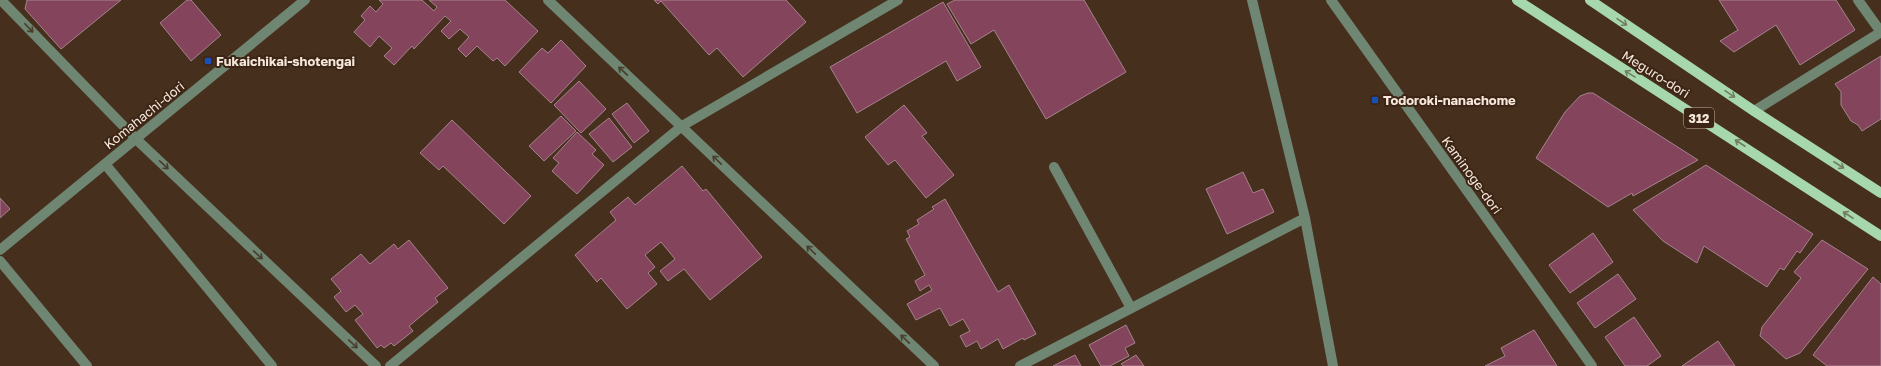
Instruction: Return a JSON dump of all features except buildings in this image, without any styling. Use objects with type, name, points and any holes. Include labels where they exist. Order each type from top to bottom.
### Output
[{"type":"main road","name":"Meguro-dori","points":[[1517,0],[1881,236]]},
{"type":"main road","name":"Meguro-dori","points":[[1590,0],[1754,111],[1881,193]]},
{"type":"street","points":[[2,0],[136,139],[376,366]]},
{"type":"street","name":"Komahachi-dori","points":[[0,250],[305,0]]},
{"type":"street","points":[[548,0],[934,366]]},
{"type":"street","points":[[1252,0],[1305,218],[1333,366]]},
{"type":"street","name":"Kaminoge-dori","points":[[1331,0],[1592,366]]},
{"type":"street","points":[[1754,111],[1881,32],[1858,0]]},
{"type":"street","points":[[390,366],[682,126],[892,2]]},
{"type":"street","points":[[105,164],[272,366]]},
{"type":"street","points":[[1054,167],[1131,308]]},
{"type":"street","points":[[1020,366],[1305,218]]},
{"type":"street","points":[[0,261],[87,366]]},
{"type":"place","name":"Fukaichikai-shotengai","points":[[208,61]]},
{"type":"place","name":"Todoroki-nanachome","points":[[1375,100]]}]
